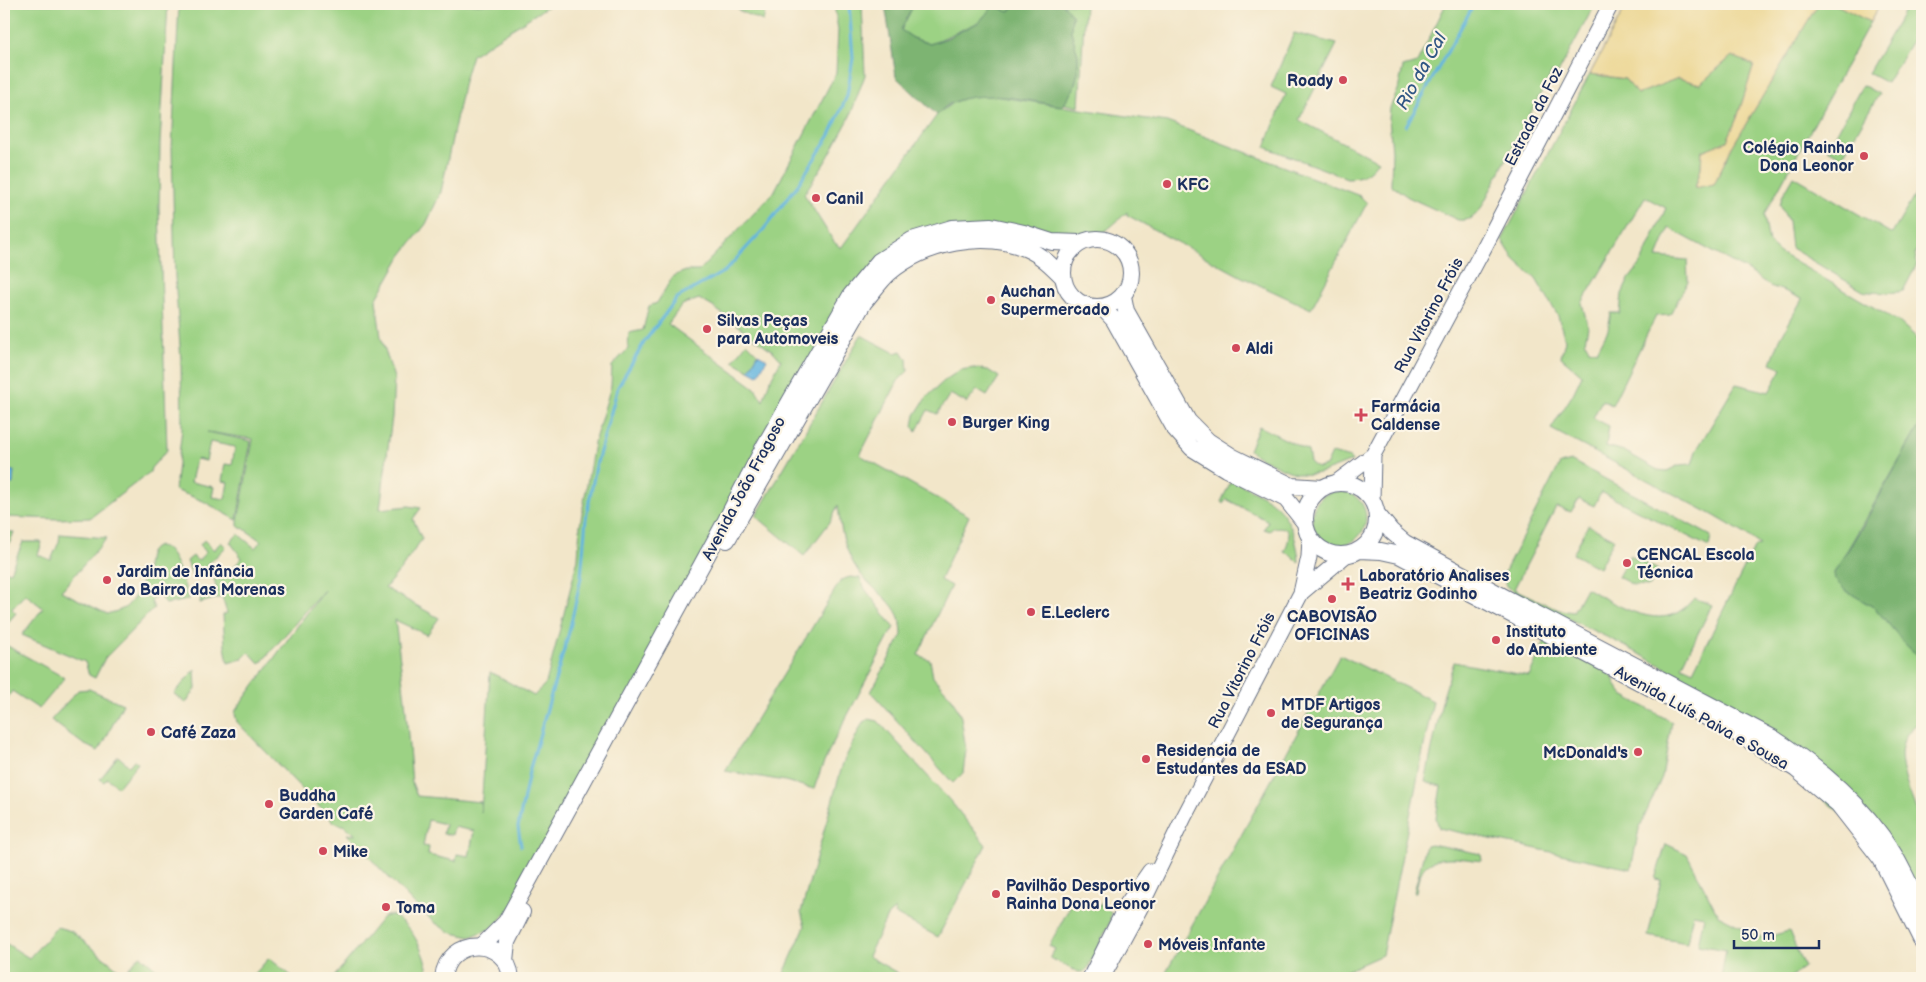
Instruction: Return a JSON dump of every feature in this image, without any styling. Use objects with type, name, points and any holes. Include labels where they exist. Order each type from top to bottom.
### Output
[{"type":"main road","name":"Estrada da Foz","points":[[1486,244],[1611,4]]},
{"type":"main road","name":"Avenida João Fragoso","points":[[482,946],[506,922],[765,445],[851,295],[879,261],[912,240],[952,228],[991,226],[1024,233],[1052,242],[1080,243]]},
{"type":"main road","points":[[1093,239],[1103,239],[1112,242],[1127,256],[1131,269],[1130,282],[1123,296],[1114,303],[1102,307],[1091,307],[1073,298],[1067,290],[1063,277],[1066,258],[1080,243],[1093,239]]},
{"type":"main road","name":"Avenida João Fragoso","points":[[505,961],[507,942],[514,927],[750,500],[864,302],[888,273],[918,253],[954,242],[990,240],[1026,249],[1047,261],[1063,277]]},
{"type":"main road","name":"Rua Vitorino Fróis","points":[[1330,485],[1373,455],[1486,244]]},
{"type":"main road","points":[[1102,307],[1114,320],[1175,428],[1192,448],[1226,469],[1286,499],[1316,545],[1325,551],[1335,555],[1352,552],[1368,544],[1374,535],[1377,525],[1375,507],[1366,492],[1357,486],[1347,483],[1292,486],[1233,457],[1208,442],[1188,421],[1126,311],[1123,296]]},
{"type":"main road","name":"Rua Vitorino Fróis","points":[[1373,455],[1375,507]]},
{"type":"main road","points":[[1307,530],[1305,512],[1308,502],[1315,494],[1330,485]]},
{"type":"main road","name":"Avenida Luís Paiva e Sousa","points":[[1375,507],[1391,531],[1405,543],[1773,738],[1807,760],[1847,794],[1871,822],[1894,854],[1922,911]]},
{"type":"main road","name":"Rua Vitorino Fróis","points":[[1090,978],[1184,817],[1301,592],[1309,557],[1307,530]]},
{"type":"main road","name":"Avenida Luís Paiva e Sousa","points":[[1352,552],[1381,551],[1399,555],[1740,734],[1796,770],[1838,804],[1881,859],[1922,941]]},
{"type":"main road","name":"Rua Vitorino Fróis","points":[[1301,592],[1352,552]]},
{"type":"main road","name":"Rua Vitorino Fróis","points":[[1102,978],[1133,907]]},
{"type":"main road","points":[[443,978],[445,968],[454,955],[468,947],[482,946],[499,954],[505,961],[511,978]]},
{"type":"green space","points":[[4,4],[168,4],[160,143],[159,209],[167,450],[151,468],[150,472],[90,518],[4,517]]},
{"type":"green space","points":[[179,4],[551,4],[472,55],[464,81],[441,192],[426,224],[401,256],[376,300],[381,337],[394,378],[392,417],[380,509],[409,506],[421,508],[413,519],[422,539],[385,588],[439,618],[427,635],[395,620],[405,699],[412,783],[417,796],[481,802],[481,812],[490,672],[534,696],[546,683],[578,559],[580,525],[594,443],[611,386],[612,366],[628,349],[629,333],[643,330],[649,306],[657,303],[673,276],[686,271],[699,271],[774,192],[836,73],[838,30],[834,4],[862,4],[865,75],[849,119],[827,159],[804,194],[834,242],[841,248],[937,115],[949,105],[960,100],[987,95],[1167,122],[1360,196],[1367,203],[1311,309],[1242,277],[1127,215],[1127,212],[1103,233],[1086,240],[1024,233],[879,261],[514,905],[492,928],[470,937],[449,932],[416,906],[347,834],[356,835],[345,826],[334,822],[237,722],[236,710],[324,590],[260,664],[249,652],[242,659],[228,663],[223,615],[227,613],[222,597],[200,603],[201,596],[217,592],[214,578],[218,577],[222,580],[242,558],[230,542],[238,534],[255,548],[261,541],[238,526],[253,439],[207,432],[251,441],[237,520],[203,501],[175,490],[182,428],[181,360],[175,277],[172,148]],"holes":[[[699,299],[713,307],[774,352],[781,360],[769,383],[763,401],[755,388],[668,324],[682,305]],[[210,442],[235,447],[232,465],[225,464],[222,481],[228,482],[225,499],[212,497],[214,487],[191,482],[196,459],[206,461]],[[428,820],[445,824],[443,834],[452,835],[454,827],[474,831],[469,856],[457,854],[456,861],[428,855],[429,847],[423,846]]]},
{"type":"green space","points":[[735,4],[767,4],[763,21],[739,11]]},
{"type":"green space","points":[[885,4],[914,4],[901,30],[913,38],[930,44],[979,22],[994,5],[1009,12],[1016,4],[1063,4],[1072,15],[1071,31],[1078,55],[1078,72],[1074,88],[1063,106],[1007,97],[978,97],[950,104],[937,115],[896,77]]},
{"type":"green space","points":[[914,4],[1016,4],[1009,12],[994,5],[979,22],[930,44],[913,38],[901,30]]},
{"type":"green space","points":[[1063,4],[1085,4],[1079,107],[1064,104],[1074,88],[1078,72],[1078,55],[1071,31],[1072,15]]},
{"type":"green space","points":[[1446,4],[1595,4],[1557,75],[1552,72],[1480,210],[1473,217],[1465,220],[1458,220],[1408,197],[1391,185],[1390,108],[1398,90],[1403,67],[1417,63]]},
{"type":"green space","points":[[1818,4],[1835,4],[1870,22],[1764,215],[1769,243],[1780,253],[1899,322],[1916,337],[1922,352],[1922,421],[1834,573],[1845,590],[1875,608],[1907,646],[1922,659],[1922,684],[1917,695],[1922,702],[1922,721],[1909,731],[1903,743],[1901,757],[1903,771],[1923,832],[1922,911],[1894,854],[1683,691],[1688,680],[1619,643],[1515,593],[1506,586],[1502,577],[1560,464],[1572,461],[1711,536],[1709,547],[1601,492],[1594,506],[1579,499],[1571,512],[1556,507],[1514,589],[1559,610],[1573,612],[1586,588],[1621,607],[1647,616],[1660,617],[1672,615],[1683,609],[1694,598],[1712,605],[1682,666],[1693,671],[1755,546],[1760,545],[1713,515],[1551,429],[1573,394],[1582,375],[1561,357],[1565,340],[1558,316],[1536,279],[1514,259],[1502,240],[1590,74],[1625,79],[1638,94],[1678,78],[1700,84],[1732,56],[1754,65],[1727,142],[1702,151],[1701,168],[1695,187],[1714,184],[1732,147]],"holes":[[[1645,197],[1666,208],[1640,265],[1629,279],[1622,294],[1620,313],[1611,313],[1608,330],[1597,351],[1589,349],[1585,341],[1588,327],[1582,303]],[[1669,228],[1750,272],[1770,286],[1802,299],[1780,339],[1771,363],[1782,369],[1769,392],[1736,384],[1696,451],[1692,464],[1679,465],[1667,471],[1658,470],[1624,451],[1606,446],[1609,426],[1593,418],[1602,400],[1612,405],[1656,316],[1670,315],[1688,281],[1687,260],[1657,257]]]},
{"type":"green space","points":[[1907,6],[1922,17],[1922,24],[1887,83],[1868,73]]},
{"type":"green space","points":[[1294,33],[1337,44],[1299,120],[1378,161],[1365,174],[1347,178],[1265,147],[1286,94],[1271,87]]},
{"type":"green space","points":[[1862,86],[1879,94],[1842,157],[1828,149]]},
{"type":"green space","points":[[1794,176],[1892,234],[1922,183],[1922,239],[1915,253],[1917,264],[1903,291],[1863,291],[1791,248],[1788,221],[1780,205],[1783,195]]},
{"type":"green space","points":[[861,335],[895,353],[902,351],[907,359],[908,371],[898,381],[860,455],[969,516],[940,580],[951,586],[918,655],[930,660],[933,677],[952,698],[961,717],[966,750],[963,773],[953,783],[871,692],[902,635],[901,624],[898,614],[893,607],[854,565],[844,540],[838,505],[830,522],[804,556],[756,516]]},
{"type":"green space","points":[[747,343],[758,354],[749,370],[733,361]]},
{"type":"green space","points":[[974,368],[988,370],[999,377],[987,396],[977,390],[967,403],[950,394],[937,414],[928,410],[916,432],[913,426],[915,415],[926,398],[944,381],[960,370]]},
{"type":"green space","points":[[1922,421],[1922,659],[1907,646],[1875,608],[1845,590],[1835,580],[1834,573]]},
{"type":"green space","points":[[1259,426],[1308,451],[1310,462],[1317,468],[1326,466],[1332,453],[1350,458],[1352,461],[1329,470],[1311,474],[1302,474],[1282,468],[1249,450]]},
{"type":"green space","points":[[1231,481],[1264,497],[1279,509],[1291,527],[1299,563],[1290,554],[1284,552],[1289,538],[1287,530],[1280,527],[1273,528],[1270,531],[1264,529],[1268,521],[1226,499],[1223,504],[1221,502]]},
{"type":"green space","points":[[1339,491],[1349,493],[1358,499],[1364,508],[1366,518],[1364,528],[1358,537],[1349,543],[1339,545],[1329,543],[1320,537],[1314,528],[1312,518],[1314,508],[1320,499],[1329,493]]},
{"type":"green space","points":[[1588,525],[1614,539],[1599,568],[1573,554]]},
{"type":"green space","points":[[4,532],[14,532],[4,557]]},
{"type":"green space","points":[[60,534],[107,538],[61,591],[107,614],[126,607],[131,601],[142,582],[150,553],[153,549],[160,546],[172,555],[187,594],[188,600],[166,604],[157,594],[151,601],[154,608],[105,658],[95,678],[89,675],[85,662],[22,635],[43,608],[25,594],[12,609],[16,613],[4,626],[4,570],[10,572],[23,542],[42,542],[38,555],[51,560],[59,542]]},
{"type":"green space","points":[[204,540],[214,550],[221,542],[226,547],[207,565],[211,570],[193,577],[187,561],[193,556],[198,561],[206,552],[200,545]]},
{"type":"green space","points":[[1630,555],[1658,570],[1650,586],[1633,585],[1618,577]]},
{"type":"green space","points":[[850,577],[860,578],[865,589],[894,627],[833,743],[814,789],[785,781],[725,771],[841,580]]},
{"type":"green space","points":[[1548,634],[1608,666],[1617,687],[1623,695],[1672,722],[1662,777],[1639,829],[1631,869],[1439,828],[1436,818],[1441,786],[1425,782],[1443,697],[1454,662],[1529,676]]},
{"type":"green space","points":[[4,644],[65,678],[39,709],[12,691],[4,703]]},
{"type":"green space","points":[[1340,655],[1433,701],[1382,955],[1330,978],[1235,978],[1220,975],[1216,978],[1163,978]]},
{"type":"green space","points":[[195,669],[196,689],[186,703],[174,694]]},
{"type":"green space","points":[[89,689],[123,704],[98,751],[83,744],[51,720],[78,690]]},
{"type":"green space","points":[[869,719],[878,721],[952,803],[986,845],[938,937],[895,914],[895,909],[888,915],[868,956],[906,978],[782,978],[805,926],[801,912],[843,763],[863,722]]},
{"type":"green space","points":[[118,756],[129,766],[134,760],[138,763],[118,787],[107,778],[104,782],[100,779]]},
{"type":"green space","points":[[1431,844],[1481,854],[1482,861],[1448,858],[1432,862],[1425,866],[1418,880],[1416,892],[1414,892],[1426,845]]},
{"type":"green space","points":[[1666,844],[1687,854],[1718,915],[1763,938],[1789,931],[1804,967],[1789,978],[1721,977],[1726,950],[1698,945],[1704,916],[1693,914],[1687,943],[1648,936],[1661,880],[1655,879]]},
{"type":"green space","points":[[1076,895],[1099,906],[1103,900],[1111,913],[1110,922],[1087,969],[1083,972],[1078,972],[1050,958],[1055,949],[1049,946]]},
{"type":"green space","points":[[391,915],[412,933],[425,960],[430,978],[333,978],[383,917]]},
{"type":"green space","points":[[57,927],[71,931],[124,974],[140,955],[167,978],[162,978],[161,975],[129,978],[4,978],[4,948],[7,944],[29,958]]},
{"type":"green space","points":[[270,959],[294,978],[251,978]]},
{"type":"sand","points":[[1627,4],[1818,4],[1732,147],[1714,184],[1695,188],[1701,168],[1702,151],[1727,141],[1737,118],[1754,65],[1732,56],[1700,84],[1678,78],[1638,94],[1625,79],[1590,74]]},
{"type":"sand","points":[[1835,4],[1880,4],[1870,22]]},
{"type":"water","points":[[758,354],[767,359],[758,375],[749,370]]},
{"type":"water","points":[[4,470],[14,471],[13,484],[4,484]]},
{"type":"waterway","points":[[521,846],[518,827],[529,772],[569,632],[581,578],[586,518],[596,466],[618,387],[645,341],[677,298],[725,271],[764,229],[797,186],[830,135],[847,96],[853,58],[849,4]]},
{"type":"waterway","name":"Rio da Cal","points":[[1406,126],[1474,4]]},
{"type":"place","name":"Roady","points":[[1343,80]]},
{"type":"place","name":"Colégio Rainha Dona Leonor","points":[[1864,156]]},
{"type":"place","name":"KFC","points":[[1167,184]]},
{"type":"place","name":"Canil","points":[[816,198]]},
{"type":"place","name":"Auchan Supermercado","points":[[991,300]]},
{"type":"place","name":"Silvas Peças para Automoveis","points":[[707,329]]},
{"type":"place","name":"Aldi","points":[[1236,348]]},
{"type":"place","name":"Farmácia Caldense","points":[[1361,415]]},
{"type":"place","name":"Burger King","points":[[952,422]]},
{"type":"place","name":"CENCAL Escola Técnica","points":[[1627,563]]},
{"type":"place","name":"Jardim de Infância do Bairro das Morenas","points":[[107,580]]},
{"type":"place","name":"Laboratório Analises Beatriz Godinho","points":[[1348,584]]},
{"type":"place","name":"CABOVISÃO OFICINAS","points":[[1332,599]]},
{"type":"place","name":"E.Leclerc","points":[[1031,612]]},
{"type":"place","name":"Instituto do Ambiente","points":[[1496,640]]},
{"type":"place","name":"MTDF Artigos de Segurança","points":[[1271,713]]},
{"type":"place","name":"Café Zaza","points":[[151,732]]},
{"type":"place","name":"McDonald's","points":[[1638,752]]},
{"type":"place","name":"Residencia de Estudantes da ESAD","points":[[1146,759]]},
{"type":"place","name":"Buddha Garden Café","points":[[269,804]]},
{"type":"place","name":"Mike","points":[[323,851]]},
{"type":"place","name":"Pavilhão Desportivo Rainha Dona Leonor","points":[[996,894]]},
{"type":"place","name":"Toma","points":[[386,907]]},
{"type":"place","name":"Móveis Infante","points":[[1148,944]]}]
